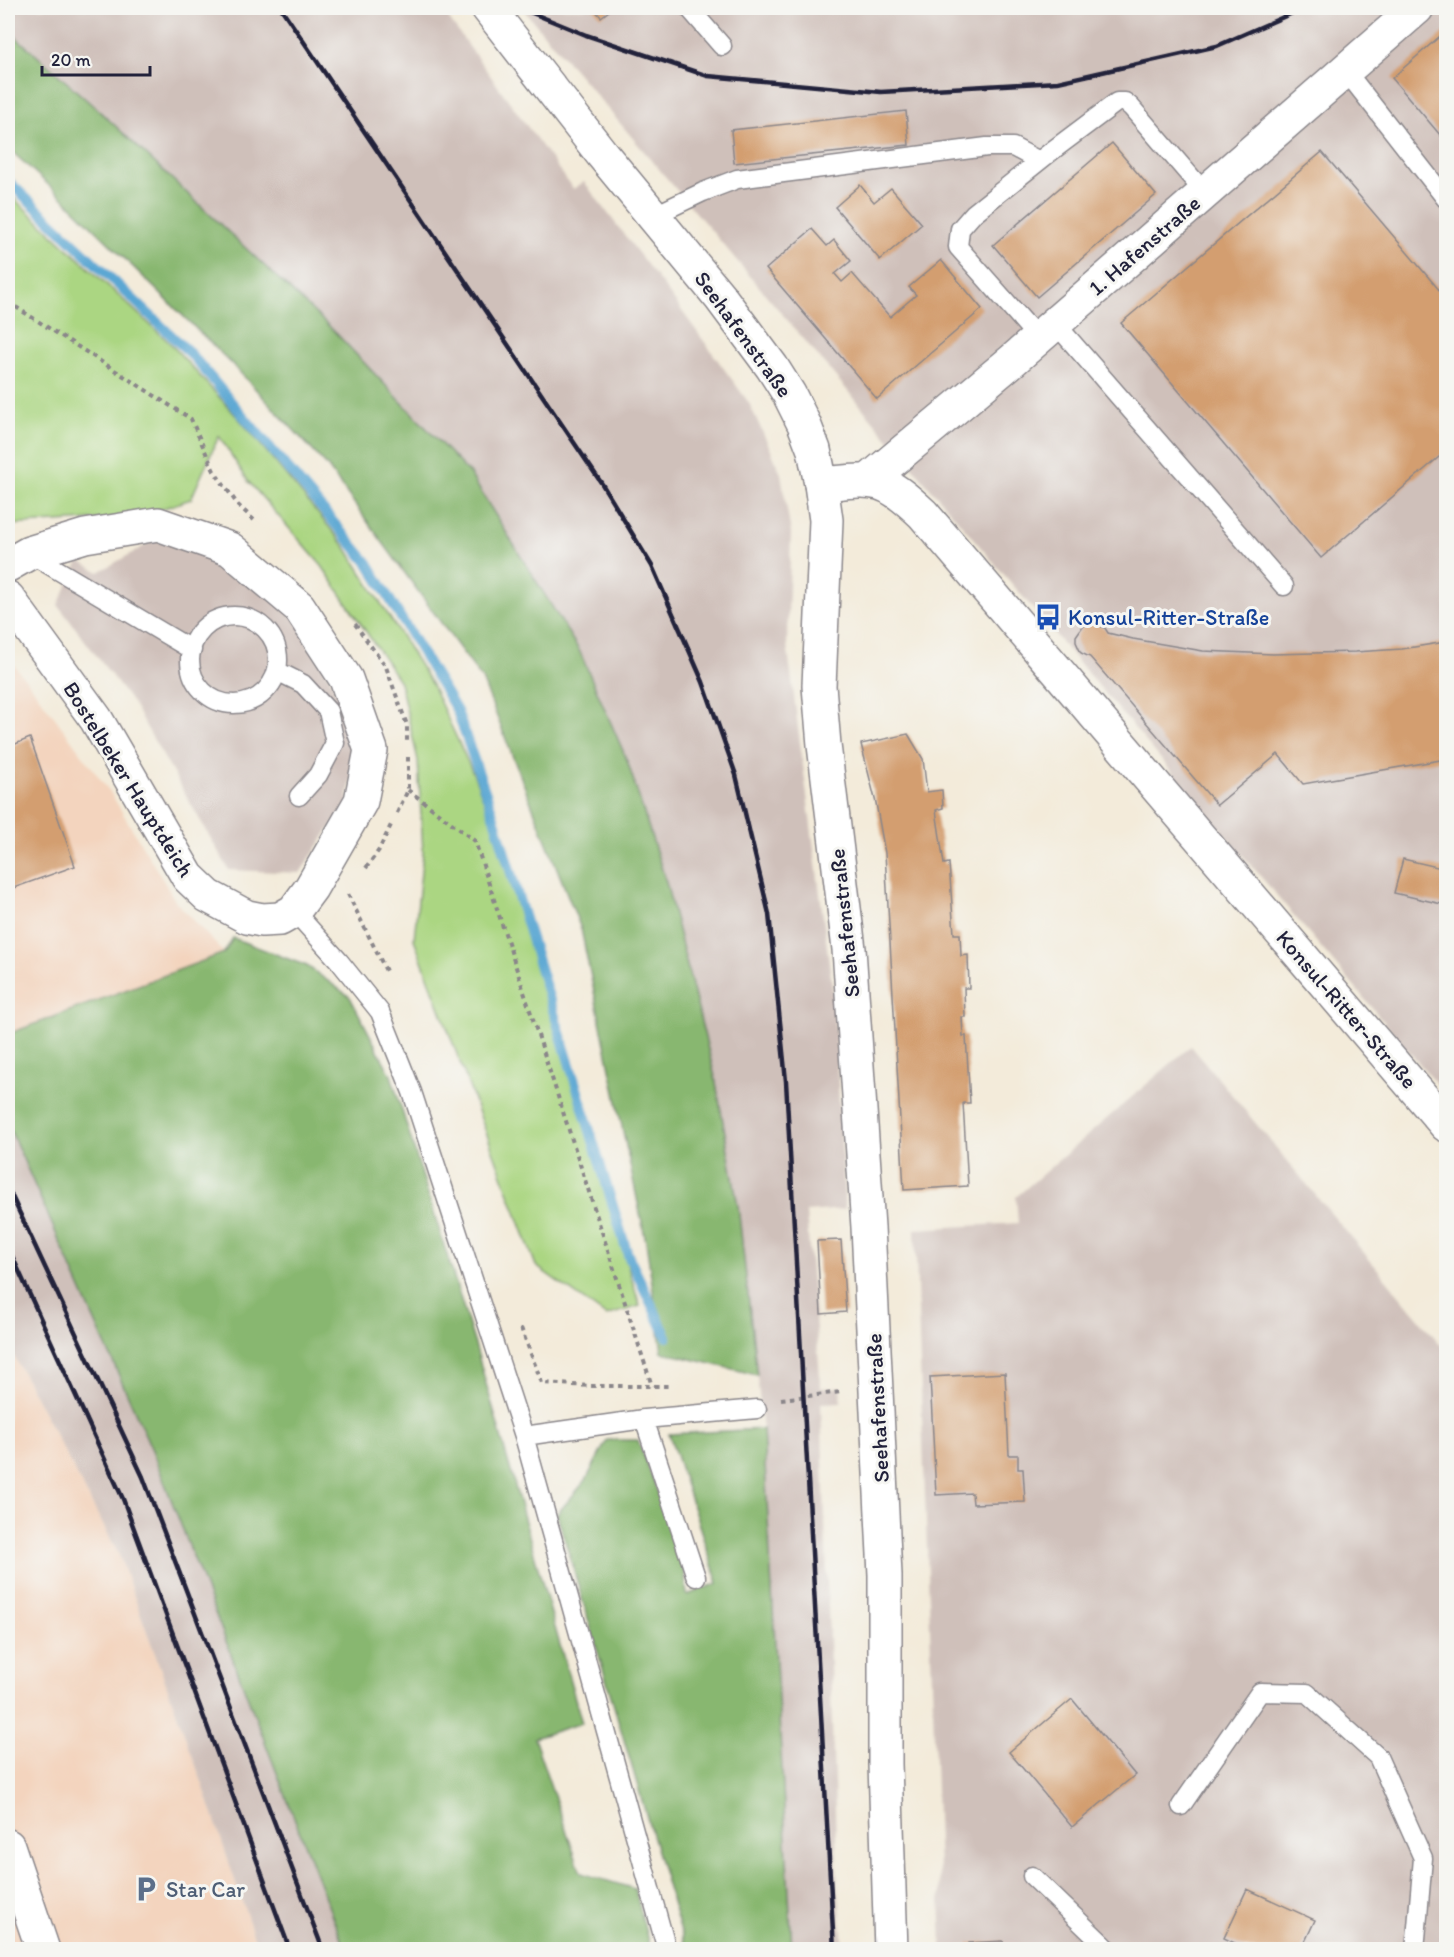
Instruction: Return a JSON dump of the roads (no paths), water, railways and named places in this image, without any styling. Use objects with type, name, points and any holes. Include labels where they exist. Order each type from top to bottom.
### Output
[{"type":"street","name":"Seehafenstraße","points":[[488,8],[602,154],[720,297],[772,367],[789,394],[814,450],[826,520],[819,686],[849,949],[868,1227],[885,1575],[885,1764],[891,1950]]},
{"type":"street","name":"1. Hafenstraße","points":[[869,480],[1046,331],[1417,8]]},
{"type":"street","name":"Konsul-Ritter-Straße","points":[[821,484],[869,480],[883,483],[898,491],[923,514],[1446,1125]]},
{"type":"street","points":[[18,559],[85,536],[158,524],[230,549],[299,607],[346,679],[370,750],[362,801],[311,888],[294,911]]},
{"type":"street","name":"Bostelbeker Hauptdeich","points":[[8,598],[96,719],[188,878],[208,896],[247,917],[262,920],[280,919],[294,911]]},
{"type":"street","points":[[8,1846],[43,1950]]},
{"type":"lane","points":[[689,8],[722,45]]},
{"type":"lane","points":[[1345,70],[1446,199]]},
{"type":"lane","points":[[1204,192],[1125,102],[1117,102],[974,213],[960,229],[958,247],[1046,331],[1284,586]]},
{"type":"lane","points":[[653,216],[703,192],[737,179],[987,147],[1013,147],[1039,161]]},
{"type":"lane","points":[[18,559],[192,650]]},
{"type":"lane","points":[[236,616],[251,620],[264,628],[274,640],[278,655],[277,671],[271,685],[260,696],[246,703],[230,704],[216,700],[203,692],[190,664],[192,650],[198,636],[208,625],[221,618],[236,616]]},
{"type":"lane","points":[[277,671],[303,684],[328,711],[335,743],[318,775],[299,796]]},
{"type":"lane","points":[[294,911],[339,961],[380,1012],[412,1092],[524,1436],[667,1950]]},
{"type":"lane","points":[[524,1436],[644,1419],[757,1409]]},
{"type":"lane","points":[[644,1419],[696,1577]]},
{"type":"lane","points":[[1181,1806],[1260,1692],[1307,1693],[1378,1757],[1423,1858],[1415,1950]]},
{"type":"lane","points":[[1032,1876],[1109,1950]]},
{"type":"waterway","points":[[8,181],[190,353],[368,563],[457,711],[492,811],[628,1255],[667,1337]]},
{"type":"railway","points":[[281,8],[602,484],[652,566],[703,682],[736,775],[769,914],[786,1081],[834,1950]]},
{"type":"railway","points":[[520,8],[586,35],[708,76],[881,92],[1058,82],[1217,46],[1304,8]]},
{"type":"railway","points":[[8,1188],[143,1477],[323,1950]]},
{"type":"railway","points":[[8,1247],[123,1499],[290,1950]]},
{"type":"place","name":"Konsul-Ritter-Straße","points":[[1048,617]]},
{"type":"place","name":"Star Car","points":[[146,1889]]}]
